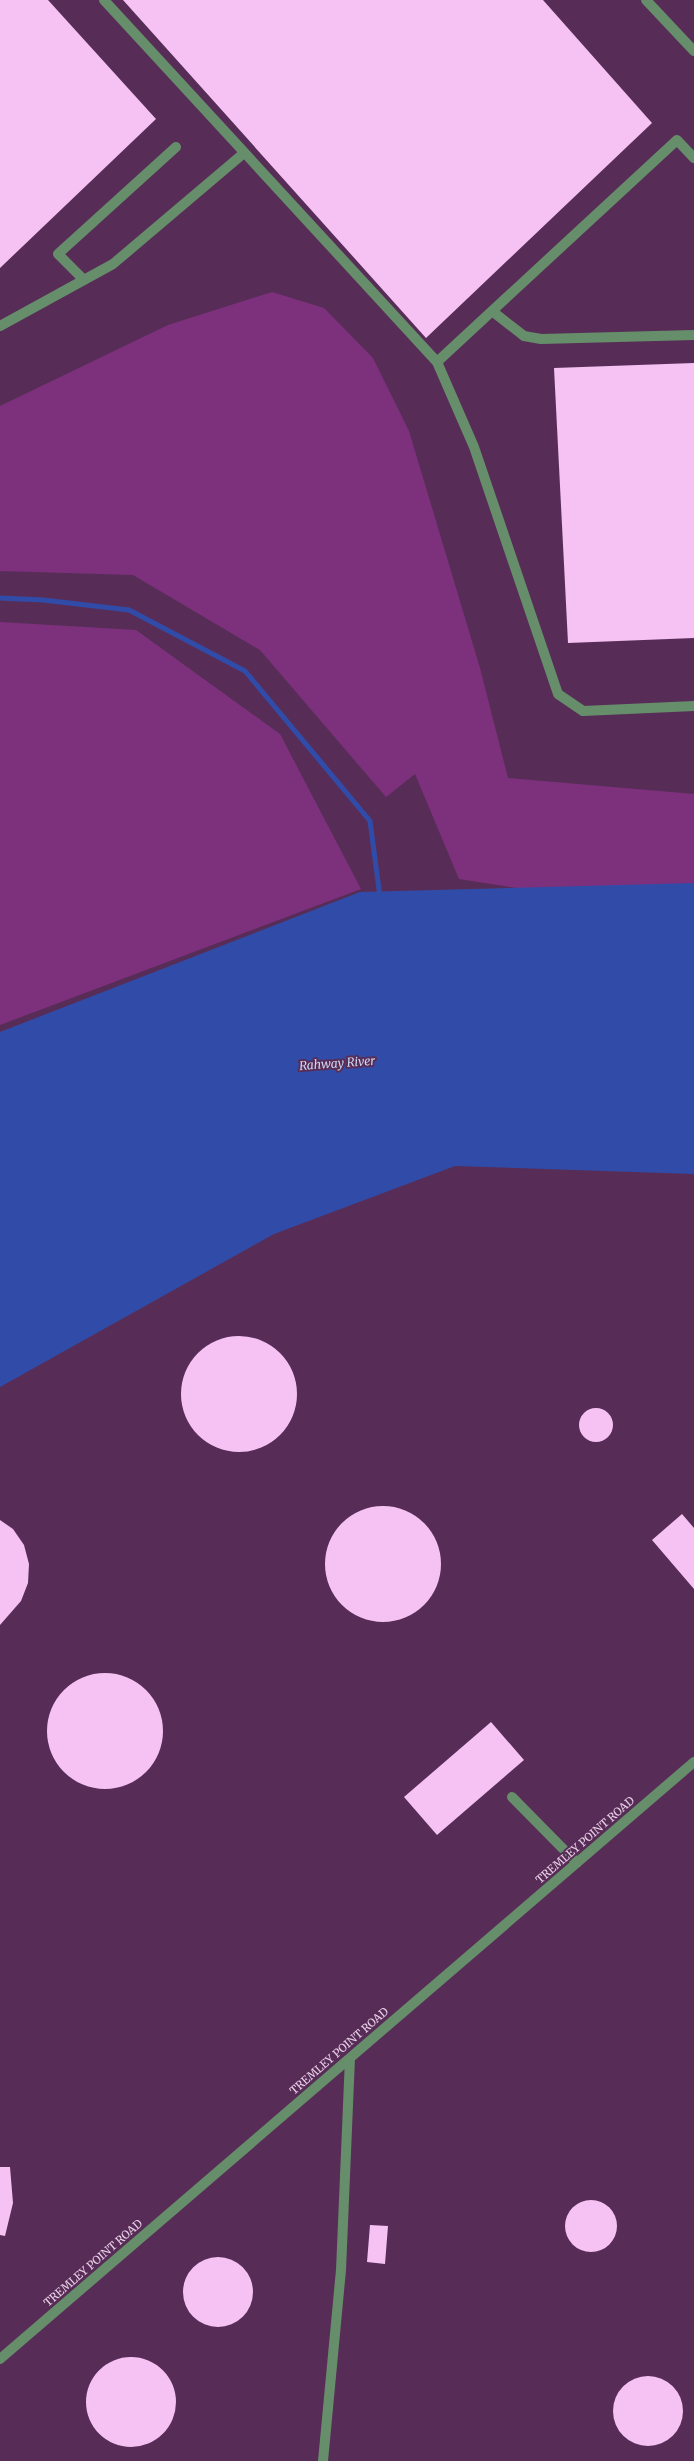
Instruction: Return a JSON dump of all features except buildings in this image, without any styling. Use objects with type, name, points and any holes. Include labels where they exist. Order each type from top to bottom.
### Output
[{"type":"street","points":[[104,0],[436,362],[474,447],[558,694],[583,711],[694,706]]},
{"type":"street","points":[[646,0],[694,51]]},
{"type":"street","points":[[436,362],[677,140],[694,158]]},
{"type":"street","points":[[84,280],[58,254],[176,147]]},
{"type":"street","points":[[0,326],[113,264],[244,153]]},
{"type":"street","points":[[492,311],[524,336],[541,339],[694,335]]},
{"type":"street","name":"TREMLEY POINT ROAD","points":[[0,2359],[694,1762]]},
{"type":"street","points":[[512,1797],[577,1863]]},
{"type":"street","points":[[323,2461],[341,2270],[350,2058]]},
{"type":"shaded area","points":[[272,292],[324,308],[373,358],[409,431],[480,668],[508,778],[694,794],[694,902],[572,897],[459,879],[415,774],[386,797],[260,650],[133,575],[0,571],[0,406],[168,325]]},
{"type":"shaded area","points":[[0,622],[136,630],[280,734],[361,889],[0,1025]]},
{"type":"water","name":"Rahway River","points":[[694,883],[694,1174],[455,1166],[274,1234],[0,1387],[0,1032],[360,892]]},
{"type":"waterway","points":[[0,598],[43,600],[129,610],[245,671],[370,821],[380,897]]}]
